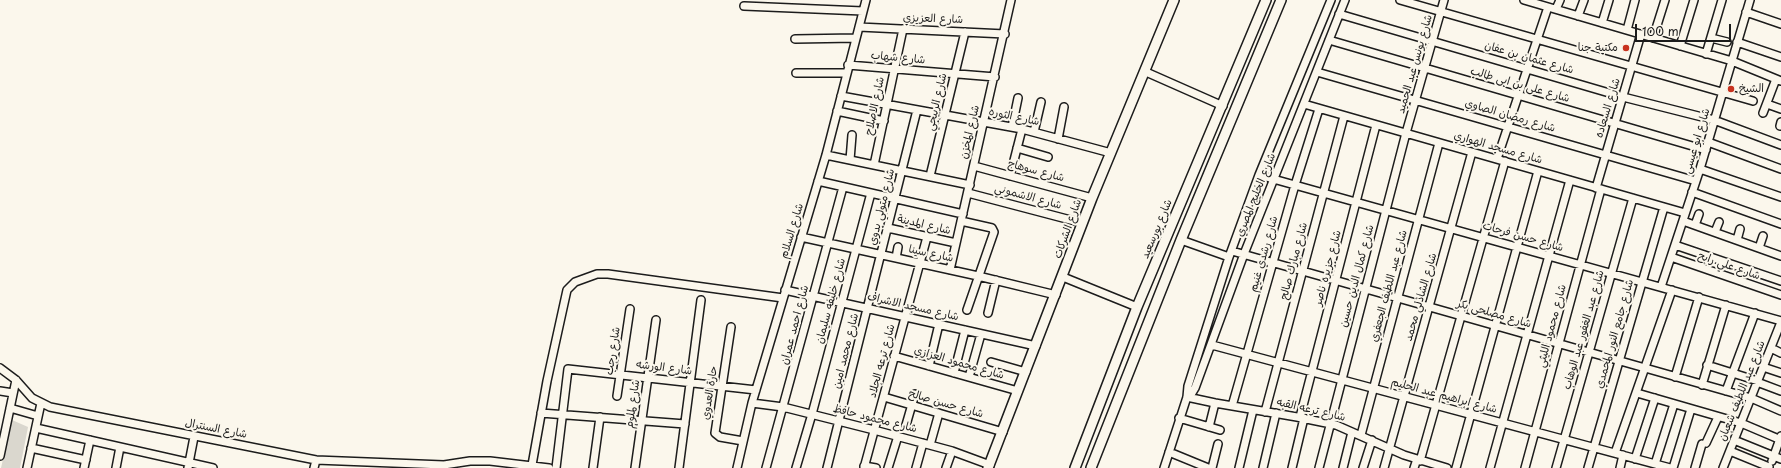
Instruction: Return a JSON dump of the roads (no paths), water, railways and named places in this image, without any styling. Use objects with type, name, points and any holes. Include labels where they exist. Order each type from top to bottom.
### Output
[{"type":"main road","name":"شارع الشركات","points":[[989,466],[1063,277],[1082,223],[1146,72],[1174,0]]},
{"type":"main road","name":"شارع بورسعيد","points":[[1075,468],[1137,307],[1223,106],[1266,0]]},
{"type":"main road","points":[[1091,468],[1181,240],[1281,0]]},
{"type":"street","name":"شارع السلام","points":[[737,468],[752,403],[826,155],[866,0]]},
{"type":"street","name":"شارع المخزن","points":[[950,270],[1005,34],[1011,0]]},
{"type":"street","name":"شارع الخليج المصري","points":[[1164,468],[1187,397],[1188,386],[1230,254],[1259,175],[1331,0]]},
{"type":"street","name":"شارع الخليج المصري","points":[[1187,397],[1195,388],[1244,254],[1345,0]]},
{"type":"street","points":[[1400,0],[1723,91],[1753,101]]},
{"type":"street","name":"شارع يونس عبد الحميد","points":[[1406,133],[1444,0]]},
{"type":"street","points":[[1524,0],[1532,1],[1732,61],[1779,80],[1766,104],[1763,113]]},
{"type":"street","points":[[1556,9],[1560,0]]},
{"type":"street","points":[[1578,16],[1584,0]]},
{"type":"street","points":[[1602,23],[1609,0]]},
{"type":"street","points":[[1626,30],[1635,0]]},
{"type":"street","points":[[1653,38],[1665,0]]},
{"type":"street","points":[[1680,46],[1694,0]]},
{"type":"street","points":[[1706,54],[1722,0]]},
{"type":"street","name":"شارع ابو عيسى","points":[[1661,287],[1706,150],[1750,0]]},
{"type":"street","points":[[744,6],[863,11]]},
{"type":"street","points":[[1414,468],[1437,405],[1484,238],[1508,127],[1548,7]]},
{"type":"street","points":[[1746,12],[1781,24]]},
{"type":"street","name":"شارع عثمان بن عفان","points":[[1339,14],[1622,97],[1714,120],[1781,144]]},
{"type":"street","name":"شارع العزيزي","points":[[859,27],[1005,34]]},
{"type":"street","name":"شارع الاصلاح","points":[[874,165],[903,29]]},
{"type":"street","name":"شارع الربيجي","points":[[930,176],[965,32]]},
{"type":"street","name":"شارع السعاده","points":[[1598,188],[1605,155],[1641,34]]},
{"type":"street","points":[[795,39],[856,38]]},
{"type":"street","points":[[1711,38],[1727,42]]},
{"type":"street","name":"شارع على بن ابى طالب","points":[[1329,40],[1706,150]]},
{"type":"street","points":[[1737,42],[1781,57]]},
{"type":"street","name":"شارع شهاب","points":[[848,65],[995,77]]},
{"type":"street","points":[[1146,72],[1223,106]]},
{"type":"street","name":"شارع رمضان الصاوي","points":[[1317,72],[1696,181]]},
{"type":"street","points":[[796,73],[846,73]]},
{"type":"street","name":"شارع الثوره","points":[[841,96],[1022,129],[1111,153]]},
{"type":"street","points":[[1012,127],[1018,98]]},
{"type":"street","points":[[1034,132],[1041,102]]},
{"type":"street","name":"شارع مسجد الهواري","points":[[1304,104],[1685,213]]},
{"type":"street","points":[[1766,104],[1781,109]]},
{"type":"street","points":[[1058,138],[1064,107]]},
{"type":"street","name":"شارع رشدي غنيم","points":[[1232,406],[1295,185],[1320,109]]},
{"type":"street","name":"شارع متولي بدوي","points":[[868,308],[917,110]]},
{"type":"street","points":[[837,111],[884,121]]},
{"type":"street","name":"شارع مبارك صالح","points":[[1265,412],[1344,116]]},
{"type":"street","name":"شارع جزيره ناصر","points":[[1292,468],[1312,372],[1376,125]]},
{"type":"street","points":[[1010,176],[1022,129]]},
{"type":"street","name":"شارع كمال الدين حسين","points":[[1319,468],[1406,133]]},
{"type":"street","points":[[850,160],[852,135]]},
{"type":"street","points":[[1708,142],[1781,169]]},
{"type":"street","name":"شارع عبد اللطيف الجعفري","points":[[1361,435],[1439,143]]},
{"type":"street","points":[[1017,148],[1048,156]]},
{"type":"street","name":"شارع الشاذلي محمد","points":[[1384,468],[1472,152]]},
{"type":"street","points":[[826,155],[970,184]]},
{"type":"street","name":"شارع سوهاج","points":[[974,166],[1092,198]]},
{"type":"street","points":[[1700,169],[1781,198]]},
{"type":"street","points":[[1456,468],[1538,171]]},
{"type":"street","name":"شارع حسن فرحات","points":[[1259,175],[1755,313],[1781,324]]},
{"type":"street","points":[[1490,468],[1570,180]]},
{"type":"street","points":[[818,181],[895,199],[962,218],[994,230],[967,310]]},
{"type":"street","name":"شارع احمد عمران","points":[[766,468],[843,187]]},
{"type":"street","name":"شارع محمود الليثي","points":[[1525,468],[1580,264],[1598,188]]},
{"type":"street","points":[[1692,192],[1781,224]]},
{"type":"street","name":"شارع خليفه سليمان","points":[[796,468],[812,414],[871,193]]},
{"type":"street","name":"شارع الاشموني","points":[[968,193],[1082,223]]},
{"type":"street","name":"شارع عبد الغفور عبد الوهاب","points":[[1556,468],[1633,198]]},
{"type":"street","name":"شارع جامع النور المحمدي","points":[[1588,468],[1664,207]]},
{"type":"street","points":[[1695,225],[1699,214]]},
{"type":"street","points":[[1683,221],[1781,256]]},
{"type":"street","points":[[1715,232],[1719,222]]},
{"type":"street","name":"شارع المدينة","points":[[888,228],[956,243]]},
{"type":"street","points":[[1736,240],[1740,230]]},
{"type":"street","name":"شارع سينا","points":[[801,236],[1056,295]]},
{"type":"street","points":[[1759,248],[1763,236]]},
{"type":"street","name":"شارع ترعه الجلاد","points":[[864,467],[927,237]]},
{"type":"street","name":"شارع مصلحى بكر","points":[[1181,240],[1230,254],[1244,254],[1646,368],[1751,398],[1781,411]]},
{"type":"street","points":[[1675,245],[1781,282]]},
{"type":"street","points":[[896,258],[898,247]]},
{"type":"street","name":"شارع علي رابح","points":[[1671,257],[1781,295]]},
{"type":"street","points":[[532,465],[541,413],[567,290],[575,282],[597,274],[608,274],[783,298]]},
{"type":"street","points":[[1063,277],[1137,307]]},
{"type":"street","points":[[988,313],[996,280]]},
{"type":"street","name":"شارع مسجد الاشراف","points":[[785,290],[1036,346]]},
{"type":"street","points":[[1615,453],[1646,368],[1672,290]]},
{"type":"street","points":[[1675,377],[1699,298]]},
{"type":"street","points":[[679,468],[701,300]]},
{"type":"street","points":[[1702,384],[1726,305]]},
{"type":"street","name":"شارع محمد امين","points":[[827,468],[868,308]]},
{"type":"street","name":"شارع رجب","points":[[617,396],[630,309]]},
{"type":"street","points":[[1726,392],[1755,313]]},
{"type":"street","name":"شارع لملوم","points":[[635,468],[656,320]]},
{"type":"street","points":[[929,366],[939,324]]},
{"type":"street","name":"شارع عبد اللطيف شعبان","points":[[1724,468],[1770,348],[1781,324]]},
{"type":"street","name":"حارة العدوي","points":[[732,327],[715,433],[720,437],[743,441]]},
{"type":"street","points":[[954,373],[965,330]]},
{"type":"street","points":[[969,378],[981,334]]},
{"type":"street","name":"شارع ابراهيم عبد الحليم","points":[[1212,345],[1623,455],[1635,459],[1643,465],[1655,464],[1665,467]]},
{"type":"street","points":[[1770,348],[1781,353]]},
{"type":"street","name":"شارع محمود العزازي","points":[[894,356],[1018,391]]},
{"type":"street","points":[[991,362],[1026,372]]},
{"type":"street","points":[[1707,365],[1757,381],[1781,391]]},
{"type":"street","points":[[1763,367],[1781,373]]},
{"type":"street","name":"شارع السنترال","points":[[0,368],[16,380],[24,391],[41,403],[60,409],[316,460],[448,466],[490,461],[549,468]]},
{"type":"street","name":"شارع الورشه","points":[[562,415],[568,370],[570,368],[756,390]]},
{"type":"street","points":[[0,456],[3,429],[9,412],[16,380]]},
{"type":"street","points":[[0,391],[13,393]]},
{"type":"street","points":[[1637,393],[1741,423],[1781,438],[1769,468],[1730,451]]},
{"type":"street","points":[[906,425],[915,394]]},
{"type":"street","name":"شارع حسن صالح","points":[[884,397],[1003,432]]},
{"type":"street","name":"شارع ترعه القبه","points":[[1187,397],[1330,424],[1361,435],[1435,467],[1447,468]]},
{"type":"street","points":[[1635,459],[1655,398]]},
{"type":"street","points":[[27,468],[41,403]]},
{"type":"street","name":"شارع محمود حافظ","points":[[752,403],[812,414],[898,436],[952,451],[989,466]]},
{"type":"street","points":[[1209,427],[1215,403]]},
{"type":"street","points":[[1655,464],[1674,404]]},
{"type":"street","points":[[1673,468],[1691,409]]},
{"type":"street","points":[[1239,468],[1253,410]]},
{"type":"street","points":[[0,414],[9,412],[38,416]]},
{"type":"street","points":[[541,413],[684,424]]},
{"type":"street","points":[[916,468],[940,413]]},
{"type":"street","points":[[1263,468],[1276,413]]},
{"type":"street","points":[[556,468],[562,415]]},
{"type":"street","points":[[594,468],[600,417]]},
{"type":"street","points":[[1695,468],[1704,444],[1718,417]]},
{"type":"street","points":[[1180,418],[1220,430]]},
{"type":"street","points":[[36,428],[120,447],[189,465],[213,468]]},
{"type":"street","points":[[1343,468],[1352,432]]},
{"type":"street","points":[[189,465],[194,436]]},
{"type":"street","points":[[888,468],[898,436]]},
{"type":"street","points":[[84,468],[90,440]]},
{"type":"street","points":[[1363,468],[1372,440]]},
{"type":"street","points":[[1734,440],[1781,459]]},
{"type":"street","points":[[1169,452],[1207,468],[1218,444]]},
{"type":"street","points":[[118,468],[120,447]]},
{"type":"street","points":[[31,448],[86,460]]},
{"type":"street","points":[[946,468],[952,451]]},
{"type":"street","points":[[1620,468],[1623,455]]},
{"type":"street","points":[[314,468],[316,460]]},
{"type":"street","points":[[864,467],[876,468]]},
{"type":"place","name":"مكتبة جنا","points":[[1626,48]]},
{"type":"place","name":"الشيخ","points":[[1731,89]]}]
